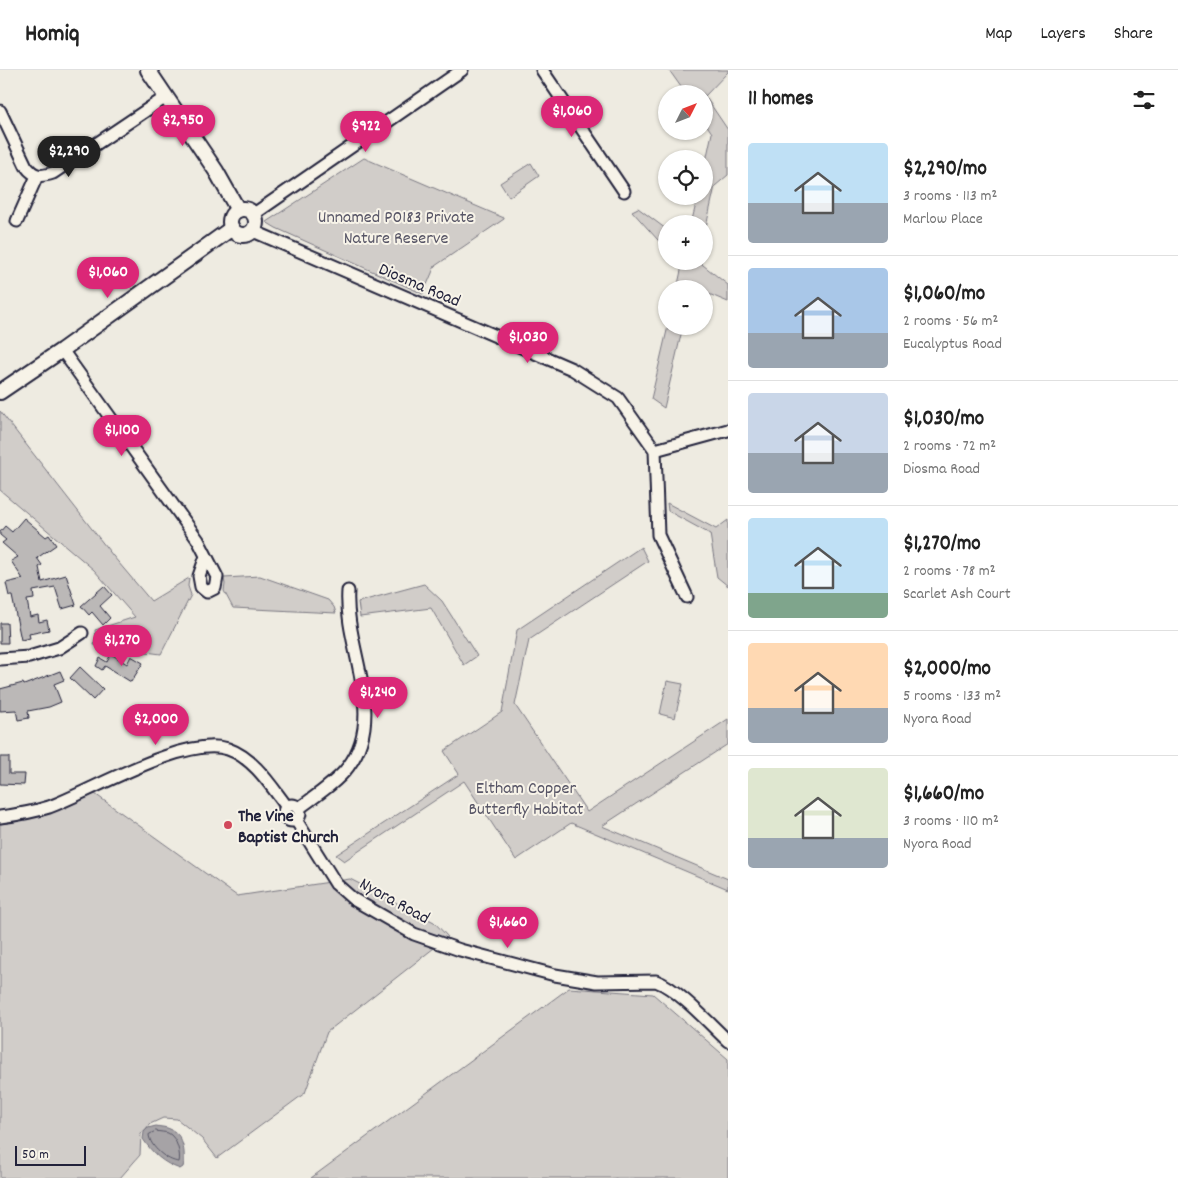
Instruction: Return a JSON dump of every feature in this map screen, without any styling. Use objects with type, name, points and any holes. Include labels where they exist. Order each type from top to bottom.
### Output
[{"type":"street","points":[[148,70],[216,171],[238,210]]},
{"type":"street","points":[[254,214],[462,70]]},
{"type":"street","points":[[542,70],[624,191]]},
{"type":"street","points":[[0,111],[26,166],[37,176],[44,176],[54,173],[166,97]]},
{"type":"street","points":[[17,221],[37,176]]},
{"type":"street","points":[[247,209],[254,214],[256,221],[253,231],[246,235],[238,234],[232,228],[230,220],[234,212],[238,210],[247,209]]},
{"type":"street","points":[[0,392],[232,228]]},
{"type":"street","name":"Diosma Road","points":[[253,231],[572,368],[618,398],[655,450]]},
{"type":"street","points":[[62,350],[198,540],[206,556]]},
{"type":"street","points":[[687,597],[658,535],[655,450],[728,430]]},
{"type":"street","points":[[294,812],[349,766],[359,746],[365,727],[364,696],[346,609],[348,591]]},
{"type":"street","points":[[0,660],[29,658],[59,648],[82,633]]},
{"type":"street","name":"Nyora Road","points":[[0,817],[22,814],[48,807],[167,755],[201,747],[215,746],[228,749],[241,756],[257,770],[294,812],[336,884],[353,899],[414,934],[460,950],[555,975],[597,982],[656,982],[665,985],[728,1041]]},
{"type":"green space","points":[[669,70],[728,70],[713,88],[713,85],[680,85]]},
{"type":"green space","points":[[713,108],[728,130],[728,175],[715,186],[713,195],[713,150],[708,150],[710,140],[713,140]]},
{"type":"green space","name":"Unnamed P0183 Private Nature Reserve","points":[[364,158],[504,219],[435,266],[423,294],[266,222]]},
{"type":"green space","points":[[531,163],[539,176],[509,197],[500,183]]},
{"type":"green space","points":[[696,205],[711,205],[709,215],[693,215]]},
{"type":"green space","points":[[638,208],[658,223],[658,240],[632,211]]},
{"type":"green space","points":[[681,270],[709,270],[728,285],[728,302],[713,296],[713,280],[679,280]]},
{"type":"green space","points":[[666,335],[681,335],[664,408],[651,399]]},
{"type":"green space","points":[[0,411],[113,556],[151,601],[189,578],[188,586],[191,595],[161,654],[94,645],[96,638],[95,630],[135,617],[94,570],[0,490]]},
{"type":"green space","points":[[667,503],[716,529],[728,520],[728,586],[717,577],[710,534],[668,511]]},
{"type":"green space","name":"Eltham Copper Butterfly Habitat","points":[[641,547],[648,561],[529,640],[515,705],[587,812],[728,719],[728,744],[602,826],[728,879],[728,889],[571,823],[516,860],[464,781],[344,861],[336,855],[459,774],[444,751],[502,712],[517,630]]},
{"type":"green space","points":[[260,576],[328,600],[336,613],[233,608],[224,591],[224,578]]},
{"type":"green space","points":[[424,584],[442,601],[477,656],[464,665],[431,608],[360,617],[358,602]]},
{"type":"green space","points":[[667,681],[683,684],[675,718],[660,714]]},
{"type":"green space","points":[[95,794],[237,896],[350,879],[434,922],[448,937],[327,1032],[305,1093],[217,1158],[202,1139],[177,1119],[163,1118],[150,1124],[141,1134],[140,1155],[120,1178],[0,1178],[0,824],[49,812]]},
{"type":"green space","points":[[569,988],[653,994],[728,1059],[728,1178],[311,1178]]},
{"type":"water","points":[[156,1126],[170,1129],[182,1141],[184,1157],[183,1167],[180,1169],[168,1164],[159,1157],[143,1139],[144,1132],[148,1128]]},
{"type":"building","points":[[24,518],[46,537],[49,535],[56,545],[37,558],[42,565],[39,567],[42,582],[66,575],[76,605],[62,609],[55,587],[33,591],[34,599],[27,600],[30,617],[38,615],[39,622],[47,620],[49,630],[29,634],[30,638],[21,640],[12,596],[9,596],[6,583],[23,579],[11,561],[18,557],[2,543],[6,540],[0,535],[0,532],[5,526],[12,532]]},
{"type":"building","points":[[104,586],[112,595],[100,606],[110,618],[103,625],[92,612],[89,615],[81,606]]},
{"type":"building","points":[[0,623],[7,623],[8,643],[0,643]]},
{"type":"building","points":[[111,654],[127,664],[131,656],[143,663],[131,682],[105,666],[102,670],[96,666],[100,658],[107,662]]},
{"type":"building","points":[[80,667],[103,689],[93,700],[70,678]]},
{"type":"building","points":[[60,671],[64,680],[54,684],[61,702],[49,707],[28,711],[29,718],[18,720],[16,710],[0,711],[0,689],[23,683],[24,685]]},
{"type":"building","points":[[0,757],[9,757],[9,774],[25,774],[24,785],[0,784]]},
{"type":"place","name":"The Vine Baptist Church","points":[[228,825]]}]
